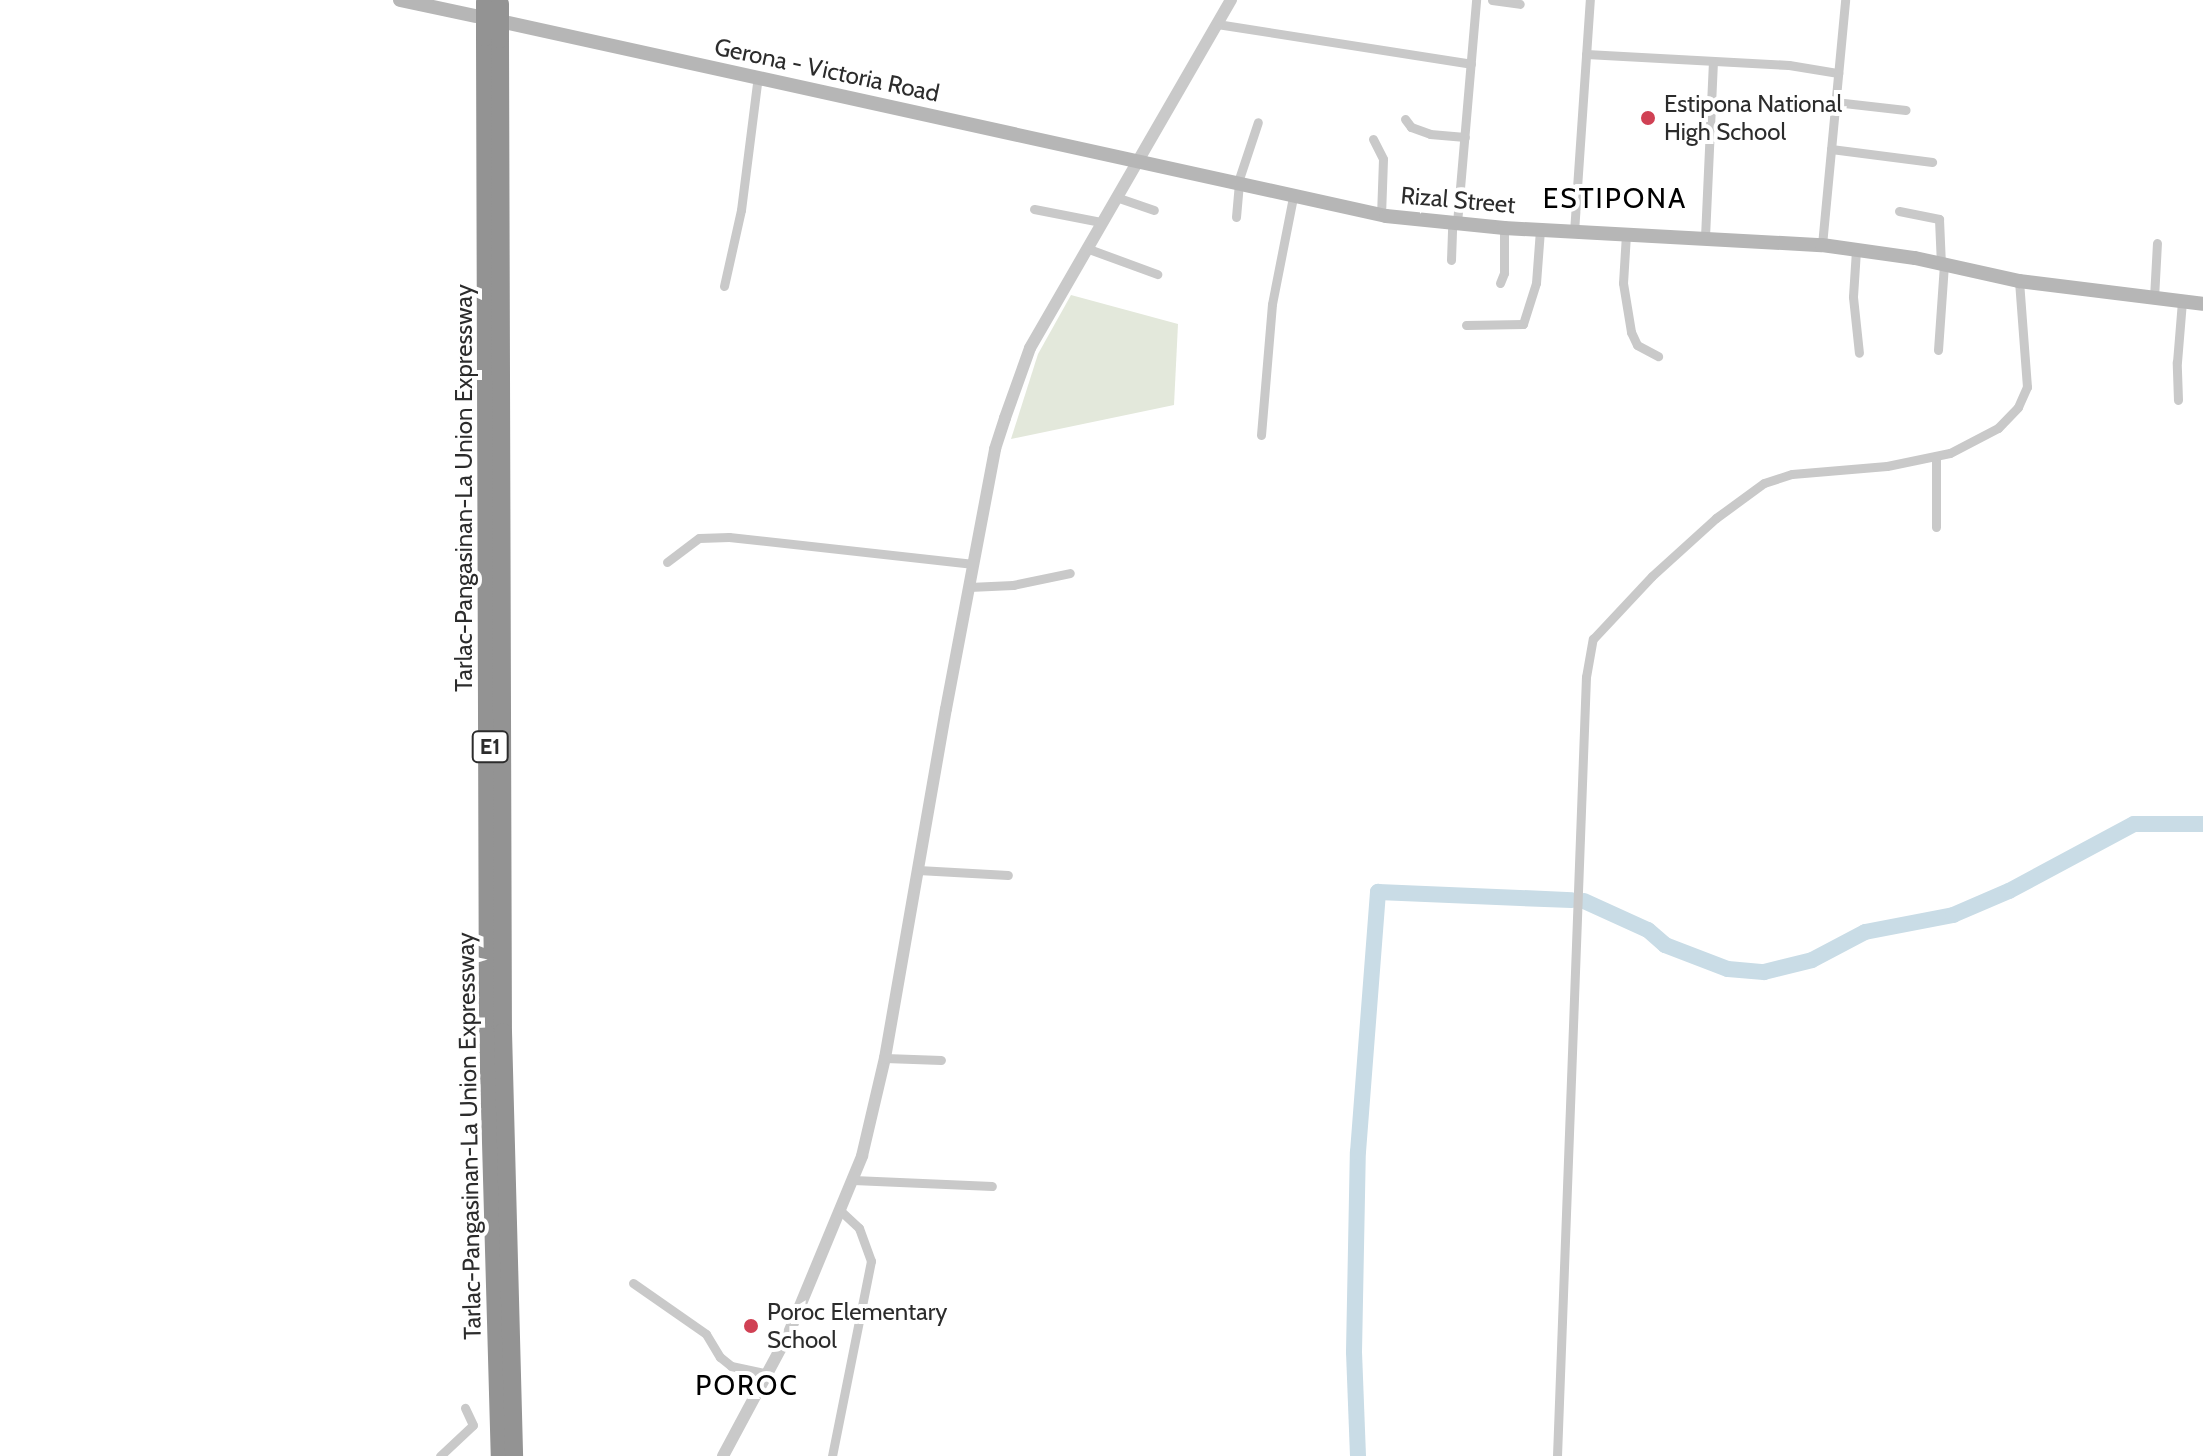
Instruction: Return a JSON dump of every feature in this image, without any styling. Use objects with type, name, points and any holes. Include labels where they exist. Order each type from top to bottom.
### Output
[{"type":"highway","name":"Tarlac-Pangasinan-La Union Expressway","points":[[489,4],[498,33],[503,1032],[514,1456]]},
{"type":"highway","name":"Tarlac-Pangasinan-La Union Expressway","points":[[498,33],[488,1035],[500,1456]]},
{"type":"main road","points":[[400,0],[489,4]]},
{"type":"main road","name":"Gerona - Victoria Road","points":[[498,33],[758,76],[1136,161]]},
{"type":"main road","name":"Rizal Street","points":[[1136,161],[1381,215],[1504,228],[1822,245],[1943,264],[2019,281]]},
{"type":"main road","points":[[2019,281],[2203,304]]},
{"type":"street","points":[[723,1456],[768,1374],[841,1211],[862,1156],[885,1058],[969,587],[1005,418],[1030,348],[1231,0]]},
{"type":"street","points":[[1451,260],[1476,0]]},
{"type":"street","points":[[1492,0],[1520,4]]},
{"type":"street","points":[[1574,232],[1590,0]]},
{"type":"street","points":[[1822,245],[1845,0]]},
{"type":"street","points":[[1217,24],[1471,64]]},
{"type":"street","points":[[1586,54],[1789,65],[1838,73]]},
{"type":"street","points":[[1705,237],[1713,62]]},
{"type":"street","points":[[724,286],[741,210],[758,76]]},
{"type":"street","points":[[1835,102],[1906,110]]},
{"type":"street","points":[[1405,119],[1411,127],[1430,134],[1465,137]]},
{"type":"street","points":[[1236,217],[1238,185],[1258,122]]},
{"type":"street","points":[[1373,139],[1383,159],[1381,215]]},
{"type":"street","points":[[1831,149],[1932,162]]},
{"type":"street","points":[[1116,197],[1154,210]]},
{"type":"street","points":[[1261,435],[1272,304],[1293,197]]},
{"type":"street","points":[[1034,209],[1101,222]]},
{"type":"street","points":[[1899,211],[1939,219],[1943,264],[1938,350]]},
{"type":"street","points":[[1500,283],[1504,273],[1504,228]]},
{"type":"street","points":[[1466,325],[1523,324],[1536,283],[1540,230]]},
{"type":"street","points":[[1626,234],[1623,283],[1631,332],[1637,345],[1658,356]]},
{"type":"street","points":[[2154,298],[2157,243]]},
{"type":"street","points":[[1086,248],[1157,274]]},
{"type":"street","points":[[1856,250],[1853,297],[1859,353]]},
{"type":"street","points":[[1557,1456],[1570,1189],[1586,677],[1593,639],[1652,576],[1716,518],[1764,483],[1792,474],[1887,466],[1950,453],[1998,428],[2023,397],[2027,387],[2019,281]]},
{"type":"street","points":[[2178,400],[2177,362],[2182,301]]},
{"type":"street","points":[[1936,456],[1936,527]]},
{"type":"street","points":[[667,562],[699,538],[729,537],[974,564]]},
{"type":"street","points":[[969,587],[1013,585],[1070,573]]},
{"type":"street","points":[[918,870],[1008,875]]},
{"type":"street","points":[[885,1058],[941,1060]]},
{"type":"street","points":[[853,1180],[992,1186]]},
{"type":"street","points":[[832,1456],[871,1261],[859,1228],[841,1211]]},
{"type":"street","points":[[633,1283],[706,1334],[720,1357],[731,1366],[768,1374]]},
{"type":"street","points":[[440,1456],[473,1425],[465,1408]]},
{"type":"shaded area","points":[[1071,295],[1178,324],[1174,405],[1011,439],[1038,354]]},
{"type":"waterway","points":[[1584,901],[1648,930],[1665,945],[1728,969],[1764,972],[1812,960],[1865,932],[1953,915],[2009,891],[2134,824],[2203,824]]},
{"type":"waterway","points":[[1358,1456],[1354,1352],[1358,1152],[1378,892],[1572,900]]},
{"type":"place","name":"Estipona National High School","points":[[1648,118]]},
{"type":"place","name":"Poroc Elementary School","points":[[751,1326]]},
{"type":"district","name":"ESTIPONA","points":[[1615,198]]},
{"type":"district","name":"POROC","points":[[747,1385]]}]
